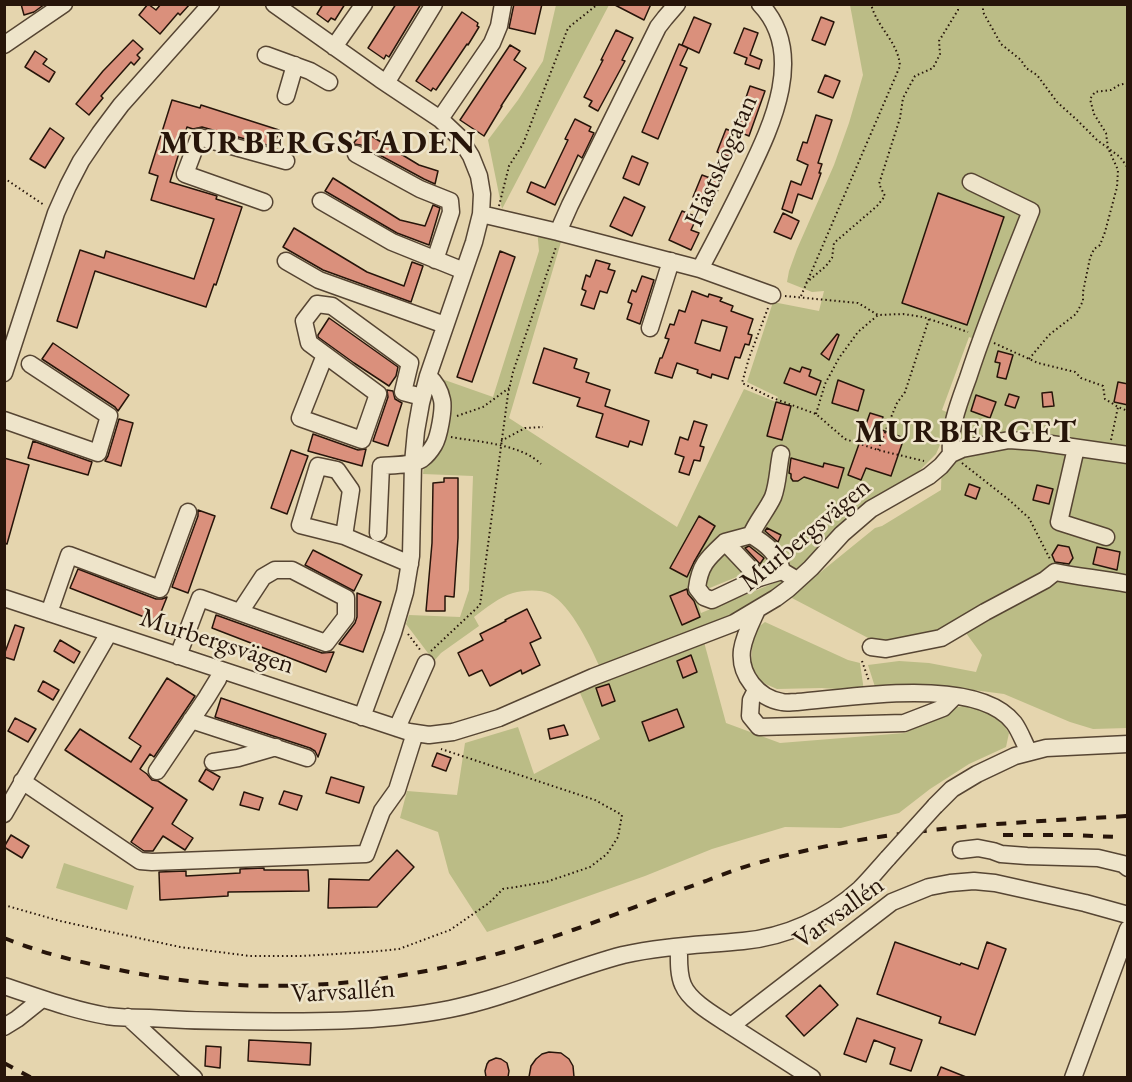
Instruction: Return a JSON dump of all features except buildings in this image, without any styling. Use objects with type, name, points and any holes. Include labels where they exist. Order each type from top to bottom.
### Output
[{"type":"street","points":[[4,45],[64,4]]},
{"type":"street","points":[[4,373],[56,213],[76,169],[121,105],[211,4]]},
{"type":"street","points":[[334,47],[364,4]]},
{"type":"street","points":[[386,83],[434,4]]},
{"type":"street","points":[[441,119],[492,43],[499,26],[503,4]]},
{"type":"street","points":[[558,232],[658,27],[677,4]]},
{"type":"street","name":"Hästskogatan","points":[[700,269],[767,135],[778,103],[783,70],[781,45],[772,18],[760,4]]},
{"type":"street","points":[[283,7],[334,47],[441,119],[459,137],[471,156],[479,176],[489,216],[464,271],[422,397],[413,463],[410,564],[405,592],[362,717]]},
{"type":"street","points":[[266,55],[310,71],[329,82]]},
{"type":"street","points":[[285,96],[295,65]]},
{"type":"street","points":[[264,202],[185,174],[199,137],[286,161]]},
{"type":"street","points":[[356,154],[420,189],[450,201],[451,212],[435,260]]},
{"type":"street","points":[[946,460],[953,423],[982,334],[1007,283],[1031,211],[971,182]]},
{"type":"street","points":[[321,201],[392,242],[464,271]]},
{"type":"street","points":[[489,216],[700,269],[772,295]]},
{"type":"street","points":[[286,261],[319,280],[445,325]]},
{"type":"street","points":[[650,328],[671,261]]},
{"type":"street","points":[[325,355],[300,418],[362,440],[378,394],[309,343],[304,321],[317,304],[332,306],[410,363],[403,392],[422,397]]},
{"type":"street","points":[[4,420],[98,453],[110,416],[30,364]]},
{"type":"street","points":[[378,533],[381,466],[421,460],[434,445],[442,400],[434,381],[428,376]]},
{"type":"street","name":"Murbergsvägen","points":[[4,598],[397,729],[429,735],[453,732],[499,718],[593,677],[734,624],[776,598],[811,568],[842,534],[871,509],[928,476],[962,449],[1009,440],[1128,454]]},
{"type":"street","points":[[1076,448],[1059,522],[1106,537]]},
{"type":"street","points":[[751,535],[773,495],[781,454]]},
{"type":"street","points":[[49,613],[69,555],[160,589],[188,512]]},
{"type":"street","points":[[782,571],[759,578],[712,600],[704,597],[697,588],[698,578],[705,561],[725,542],[751,535],[775,553],[782,571],[797,580]]},
{"type":"street","points":[[344,536],[410,564]]},
{"type":"street","points":[[725,542],[759,578]]},
{"type":"street","points":[[178,656],[200,598],[310,638],[326,642],[346,617],[346,598],[292,570],[275,570],[263,577],[240,612]]},
{"type":"street","points":[[867,654],[941,638],[1045,580],[1055,572],[1128,584]]},
{"type":"street","points":[[757,610],[746,633],[742,652],[743,668],[748,680],[756,690],[768,697],[781,702],[797,702],[904,692],[929,692],[955,696],[984,703],[999,710],[1014,723],[1029,752]]},
{"type":"street","points":[[4,814],[110,633]]},
{"type":"street","points":[[397,729],[426,663]]},
{"type":"street","points":[[157,771],[212,688],[221,670]]},
{"type":"street","points":[[756,690],[751,700],[750,716],[759,727],[904,723],[943,708],[955,696]]},
{"type":"street","points":[[191,720],[307,758]]},
{"type":"street","points":[[22,781],[140,861],[366,854],[382,811],[397,790],[415,733]]},
{"type":"street","name":"Varvsallén","points":[[4,986],[87,1012],[128,1017],[191,1020],[348,1020],[386,1018],[451,1008],[497,996],[624,955],[744,941],[768,937],[796,928],[826,913],[860,889],[934,806],[952,789],[976,774],[999,763],[1046,748],[1128,744]]},
{"type":"street","points":[[213,762],[238,758],[277,747]]},
{"type":"street","points":[[961,849],[978,848],[1001,854],[1026,856],[1098,858],[1123,864],[1128,868]]},
{"type":"street","name":"Varvsallén","points":[[731,1026],[874,915],[892,903],[929,887],[974,881],[995,883],[1128,915]]},
{"type":"street","points":[[1073,1077],[1128,928]]},
{"type":"street","points":[[679,947],[683,987],[692,998],[731,1026],[812,1077]]},
{"type":"street","points":[[4,1026],[17,1019],[42,999]]},
{"type":"street","points":[[128,1017],[194,1077]]},
{"type":"path","points":[[489,216],[509,166],[523,144],[568,28],[598,4]]},
{"type":"path","points":[[801,297],[900,66],[900,55],[871,4]]},
{"type":"path","points":[[806,283],[832,258],[834,243],[877,206],[885,196],[879,184],[900,118],[903,98],[915,76],[933,68],[940,54],[939,41],[958,10],[958,4]]},
{"type":"path","points":[[983,4],[983,12],[1000,44],[1037,75],[1057,102],[1097,140],[1120,157],[1128,168]]},
{"type":"path","points":[[1029,359],[1049,335],[1076,314],[1083,301],[1089,258],[1094,249],[1100,245],[1105,232],[1117,187],[1118,170],[1108,148],[1106,133],[1094,114],[1090,99],[1095,92],[1111,90],[1128,83]]},
{"type":"path","points":[[4,178],[56,213]]},
{"type":"path","points":[[397,620],[425,657],[480,605],[509,388],[557,246],[558,232]]},
{"type":"path","points":[[1055,572],[1049,555],[1029,518],[1008,499],[946,460],[878,450],[845,439],[816,414],[742,383],[772,295],[858,303],[878,315],[903,314],[982,334],[989,341],[1038,363],[1075,372],[1081,378],[1103,386],[1106,399],[1128,411]]},
{"type":"path","points":[[816,414],[825,384],[839,358],[858,332],[878,315]]},
{"type":"path","points":[[878,450],[897,403],[905,392],[929,319]]},
{"type":"path","points":[[453,416],[483,407],[509,388]]},
{"type":"path","points":[[1108,452],[1118,407]]},
{"type":"path","points":[[501,441],[525,428],[543,427]]},
{"type":"path","points":[[437,435],[526,453],[542,464]]},
{"type":"path","points":[[867,654],[874,695]]},
{"type":"path","points":[[4,905],[60,921],[180,947],[250,956],[302,956],[399,949],[450,930],[489,903],[503,889],[546,882],[590,867],[607,854],[618,837],[622,815],[595,800],[434,746]]},
{"type":"green space","points":[[556,5],[609,5],[502,209],[488,140],[543,61]]},
{"type":"green space","points":[[850,5],[1127,5],[1127,581],[1053,568],[940,634],[900,644],[872,640],[790,597],[875,528],[941,490],[942,456],[985,343],[969,337],[942,410],[953,415],[936,454],[911,479],[764,600],[601,670],[580,628],[558,600],[542,591],[517,592],[498,600],[474,617],[479,626],[441,653],[434,661],[406,624],[409,615],[460,617],[469,590],[473,476],[423,474],[424,466],[440,444],[439,378],[493,397],[539,251],[537,229],[572,229],[561,242],[509,418],[677,527],[744,389],[776,402],[778,397],[747,382],[773,302],[819,311],[824,291],[812,292],[787,282],[789,271],[834,165],[863,75]],"holes":[[[761,567],[779,581],[701,613],[695,594]]]},
{"type":"green space","points":[[1058,579],[1085,586],[1111,587],[1127,591],[1127,728],[1093,729],[1070,722],[1004,694],[958,688],[875,687],[868,665],[899,661],[929,663],[976,672],[982,655],[966,633],[1051,586]]},
{"type":"green space","points":[[765,622],[848,660],[860,663],[864,691],[822,688],[777,689],[761,682],[751,667],[753,631]]},
{"type":"green space","points":[[704,642],[726,723],[780,743],[905,733],[952,708],[970,705],[986,711],[1001,721],[1009,733],[1006,747],[969,764],[930,789],[899,813],[841,828],[785,827],[712,849],[645,876],[487,932],[449,873],[438,832],[400,818],[407,791],[457,795],[465,743],[518,727],[534,774],[600,739],[577,686]]},
{"type":"green space","points":[[64,863],[134,886],[127,910],[56,888]]},
{"type":"railway","points":[[4,938],[70,959],[160,977],[259,986],[357,981],[406,975],[504,952],[581,927],[740,868],[851,841],[943,829],[1128,816]]},
{"type":"railway","points":[[1003,835],[1117,837]]},
{"type":"railway","points":[[4,1063],[32,1078]]},
{"type":"district","name":"MURBERGSTADEN","points":[[318,144]]},
{"type":"district","name":"MURBERGET","points":[[966,433]]}]
